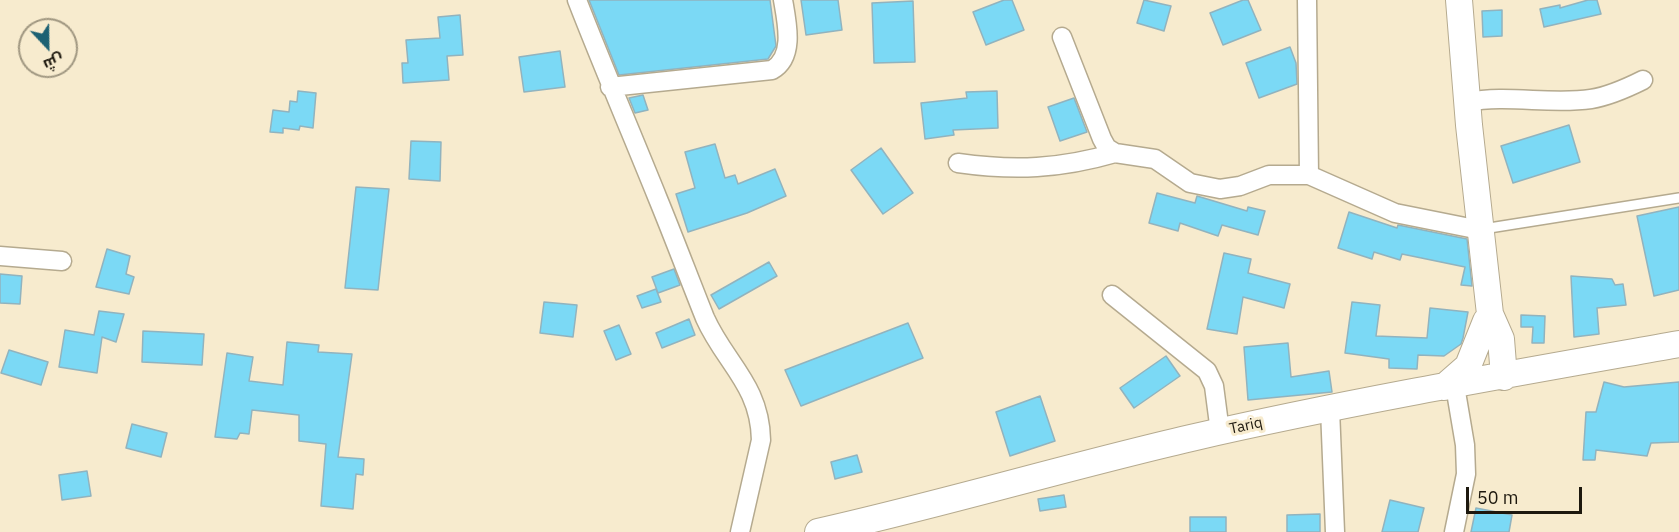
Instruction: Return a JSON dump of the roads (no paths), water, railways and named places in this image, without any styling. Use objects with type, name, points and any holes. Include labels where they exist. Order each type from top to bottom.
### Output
[{"type":"main road","points":[[1459,0],[1467,102],[1490,320],[1502,347],[1504,377]]},
{"type":"main road","points":[[1490,320],[1528,362],[1541,369]]},
{"type":"main road","points":[[1479,382],[1479,368],[1490,320]]},
{"type":"main road","points":[[1449,387],[1467,366],[1490,320]]},
{"type":"main road","name":"Tariq","points":[[818,532],[903,513],[1083,464],[1220,432],[1330,409],[1679,344]]},
{"type":"street","points":[[578,0],[610,87],[705,318],[746,381],[755,400],[760,424],[760,440],[740,532]]},
{"type":"street","points":[[610,87],[772,70],[782,64],[786,54],[786,18],[783,0]]},
{"type":"street","points":[[1308,0],[1310,175]]},
{"type":"street","points":[[1062,37],[1102,139],[1114,153]]},
{"type":"street","points":[[1467,102],[1497,98],[1552,101],[1592,99],[1643,80]]},
{"type":"street","points":[[958,163],[1004,170],[1089,161],[1114,153],[1155,159],[1190,183],[1220,189],[1240,186],[1269,175],[1310,175],[1395,213],[1480,230]]},
{"type":"street","points":[[0,256],[62,261]]},
{"type":"street","points":[[1112,295],[1207,371],[1214,386],[1220,432]]},
{"type":"street","points":[[1449,387],[1465,445],[1466,474],[1454,532]]},
{"type":"street","points":[[1330,409],[1335,532]]},
{"type":"lane","points":[[1480,230],[1679,198]]}]
